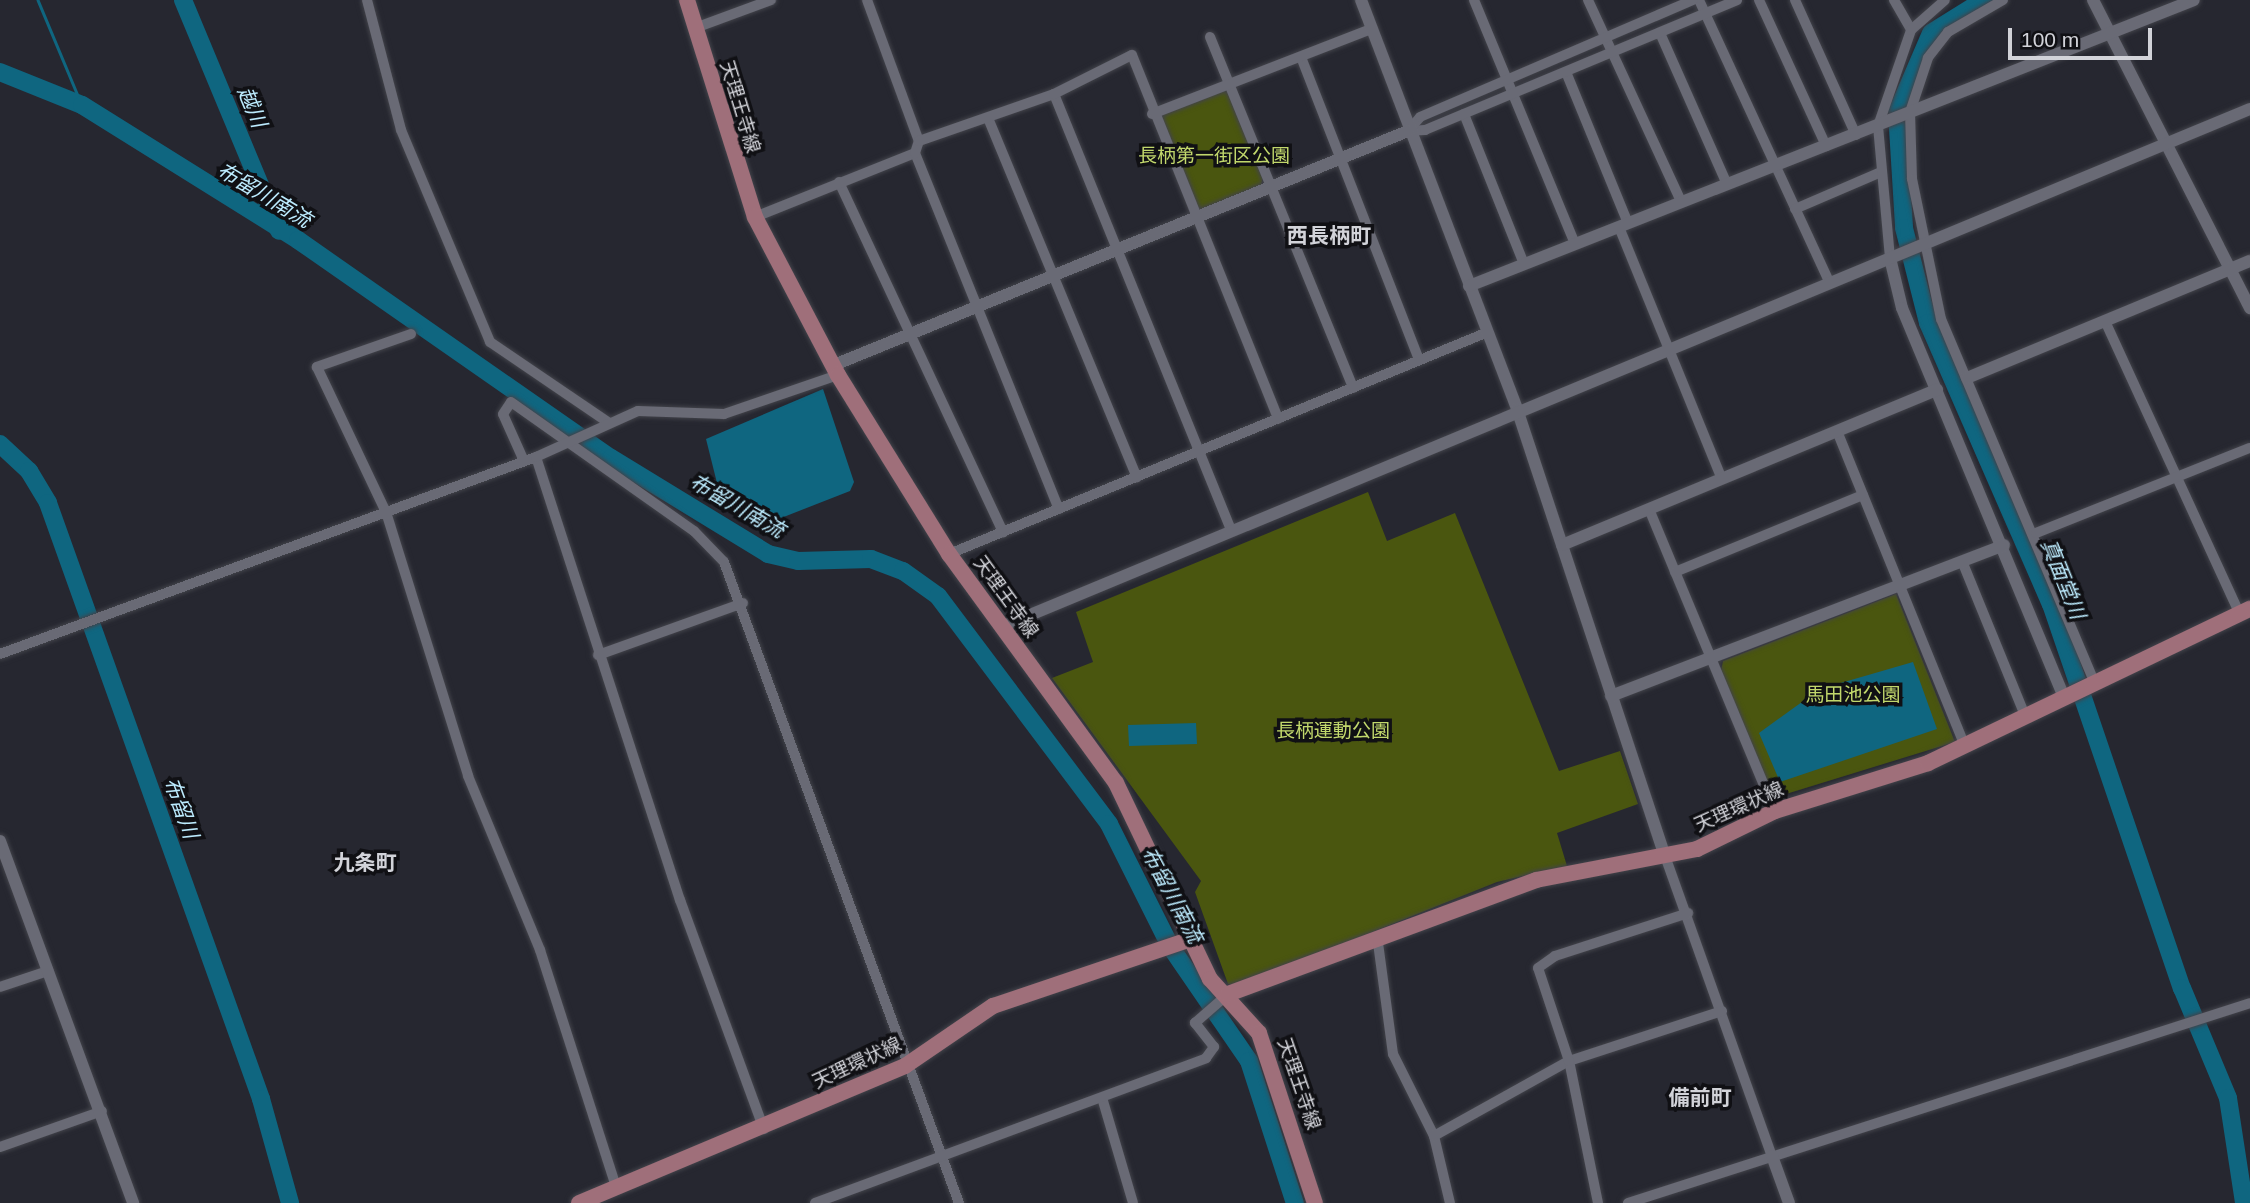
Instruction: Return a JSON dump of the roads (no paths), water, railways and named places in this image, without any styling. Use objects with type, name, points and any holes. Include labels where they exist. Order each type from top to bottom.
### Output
[{"type":"main road","name":"天理王寺線","points":[[687,0],[755,217],[836,370],[949,555],[1116,783],[1185,941],[1209,979],[1273,1062],[1315,1203]]},
{"type":"main road","name":"天理環状線","points":[[1225,997],[1378,943],[1536,880],[1697,849],[1775,811],[1928,763],[2024,713],[2090,685],[2245,611]]},
{"type":"main road","name":"天理環状線","points":[[579,1203],[764,1129],[905,1066],[993,1006],[1185,941]]},
{"type":"street","points":[[367,0],[401,130],[490,342],[606,425]]},
{"type":"street","points":[[695,28],[771,0]]},
{"type":"street","points":[[867,0],[917,147],[1059,509]]},
{"type":"street","points":[[1361,0],[1408,131],[1517,409],[1665,856],[1688,913],[1789,1203]]},
{"type":"street","points":[[1474,0],[1575,244]]},
{"type":"street","points":[[1588,0],[1681,201]]},
{"type":"street","points":[[1408,131],[1420,117],[1693,0]]},
{"type":"street","points":[[1699,0],[1830,283]]},
{"type":"street","points":[[0,653],[536,457],[638,411],[737,412],[836,370],[908,335],[1271,185],[1408,131],[1464,114],[1737,0]]},
{"type":"street","points":[[1759,0],[1826,146]]},
{"type":"street","points":[[1795,0],[1856,135]]},
{"type":"street","points":[[1894,0],[1911,30]]},
{"type":"street","points":[[1945,0],[1911,30],[1881,124],[1881,172],[1902,308],[2066,696]]},
{"type":"street","points":[[2003,0],[1948,32],[1928,58],[1909,113],[1912,179],[1922,245],[1941,319],[2036,533],[2090,685]]},
{"type":"street","points":[[2092,0],[2250,308]]},
{"type":"street","points":[[1469,286],[2194,0]]},
{"type":"street","points":[[1152,114],[1371,29]]},
{"type":"street","points":[[1660,33],[1727,184]]},
{"type":"street","points":[[1210,37],[1353,388]]},
{"type":"street","points":[[755,217],[917,147],[1054,94],[1132,55],[1152,114],[1278,419]]},
{"type":"street","points":[[1301,57],[1419,360]]},
{"type":"street","points":[[1566,72],[1667,350],[1722,479]]},
{"type":"street","points":[[1054,94],[1230,527]]},
{"type":"street","points":[[1001,627],[1230,527],[2250,109]]},
{"type":"street","points":[[1464,114],[1524,264]]},
{"type":"street","points":[[988,118],[1137,477]]},
{"type":"street","points":[[1795,209],[1881,172]]},
{"type":"street","points":[[839,182],[908,335],[1003,532]]},
{"type":"street","points":[[1967,378],[2250,261]]},
{"type":"street","points":[[2105,321],[2245,611]]},
{"type":"street","points":[[949,555],[1488,332]]},
{"type":"street","points":[[411,334],[317,367],[386,512],[468,776],[540,950],[616,1187]]},
{"type":"street","points":[[1562,545],[1937,390]]},
{"type":"street","points":[[524,461],[503,414],[511,402],[694,531],[724,562],[743,603],[939,1162],[959,1203]]},
{"type":"street","points":[[1837,431],[1964,744]]},
{"type":"street","points":[[2036,533],[2177,474],[2250,448]]},
{"type":"street","points":[[536,457],[598,655],[764,1129]]},
{"type":"street","points":[[1675,572],[1863,495]]},
{"type":"street","points":[[1649,509],[1775,811]]},
{"type":"street","points":[[1611,696],[2004,545]]},
{"type":"street","points":[[1962,561],[2024,713]]},
{"type":"street","points":[[598,655],[743,603]]},
{"type":"street","points":[[0,841],[102,1111],[133,1203]]},
{"type":"street","points":[[1598,1203],[1569,1061],[1538,968],[1555,956],[1688,913]]},
{"type":"street","points":[[1378,943],[1393,1054],[1434,1136],[1450,1203]]},
{"type":"street","points":[[0,987],[48,971]]},
{"type":"street","points":[[815,1203],[939,1162],[1103,1101],[1210,1056],[1214,1047],[1197,1022],[1225,997]]},
{"type":"street","points":[[1628,1203],[2250,1003]]},
{"type":"street","points":[[1434,1136],[1569,1061],[1722,1011]]},
{"type":"street","points":[[1103,1101],[1133,1203]]},
{"type":"street","points":[[0,1147],[102,1111]]},
{"type":"water","points":[[823,389],[854,482],[850,491],[758,527],[723,507],[706,439]]},
{"type":"water","points":[[1913,662],[1937,729],[1780,782],[1759,733],[1820,689]]},
{"type":"water","points":[[1196,723],[1197,744],[1129,746],[1128,725]]},
{"type":"waterway","points":[[38,0],[82,105]]},
{"type":"waterway","name":"越川","points":[[183,0],[279,231]]},
{"type":"waterway","name":"真面堂川","points":[[1984,0],[1931,33],[1897,112],[1904,228],[1928,323],[2051,604],[2182,988],[2228,1098],[2244,1203]]},
{"type":"waterway","name":"布留川南流","points":[[0,72],[82,105],[298,240],[611,458],[768,554],[798,561],[871,559],[903,571],[938,596],[1109,824],[1170,946],[1249,1061],[1295,1203]]},
{"type":"waterway","name":"布留川","points":[[0,444],[29,471],[48,503],[261,1099],[290,1203]]},
{"type":"district","name":"西長柄町","points":[[1329,236]]},
{"type":"district","name":"九条町","points":[[365,863]]},
{"type":"district","name":"備前町","points":[[1700,1098]]},
{"type":"park label","name":"長柄第一街区公園","points":[[1214,156]]},
{"type":"park label","name":"馬田池公園","points":[[1853,695]]},
{"type":"park label","name":"長柄運動公園","points":[[1333,731]]}]
